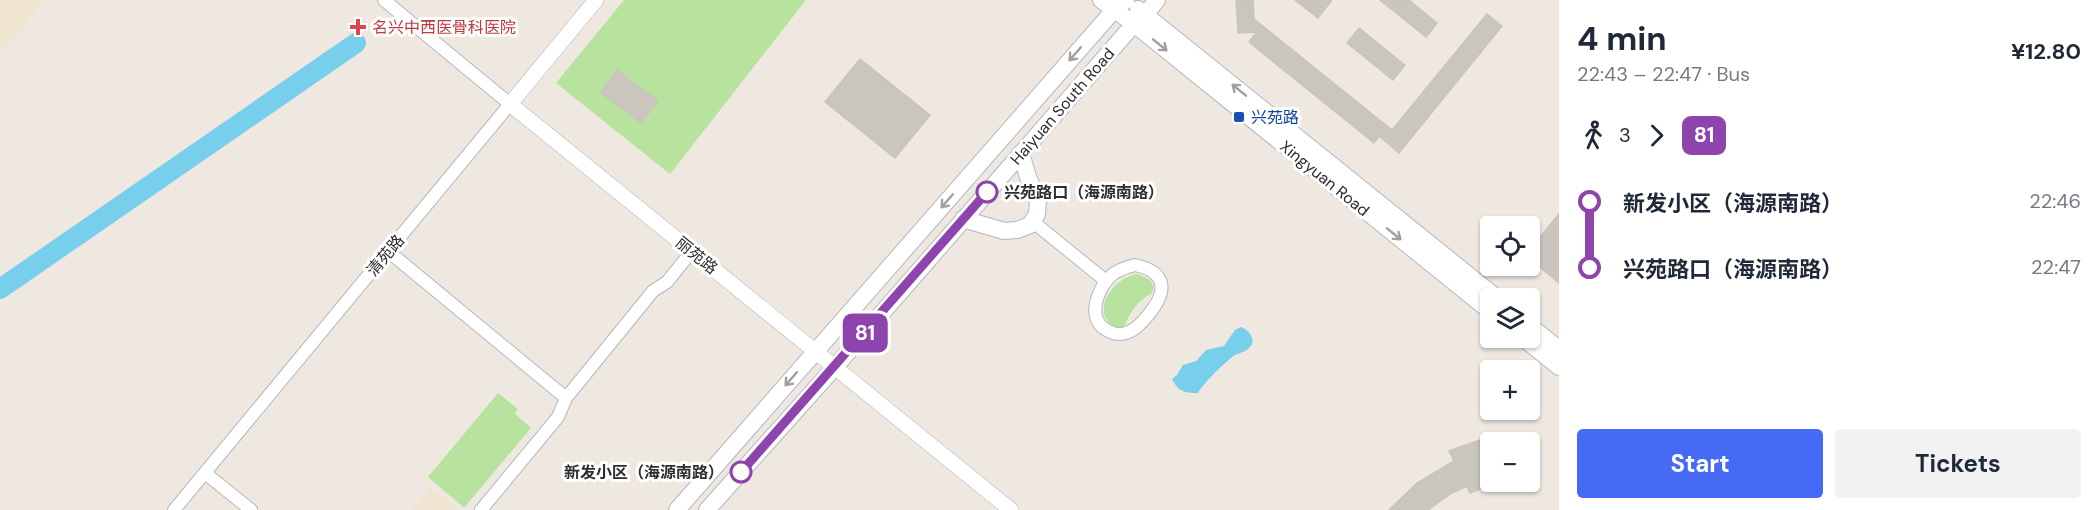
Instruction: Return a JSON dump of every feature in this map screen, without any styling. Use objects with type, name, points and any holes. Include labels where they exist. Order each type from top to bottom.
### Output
[{"type":"main road","name":"Haiyuan South Road","points":[[707,510],[1157,0]]},
{"type":"main road","name":"Haiyuan South Road","points":[[677,510],[1117,2]]},
{"type":"main road","name":"Xingyuan Road","points":[[1117,2],[1480,303]]},
{"type":"main road","name":"Xingyuan Road","points":[[1139,20],[1484,288]]},
{"type":"main road","points":[[963,219],[1011,231],[1024,228],[1032,221],[1037,214],[1038,200],[1021,153]]},
{"type":"main road","points":[[1540,334],[1559,349]]},
{"type":"main road","points":[[1535,348],[1559,367]]},
{"type":"street","name":"丽苑路","points":[[385,0],[1011,510]]},
{"type":"street","name":"清苑路","points":[[174,510],[596,0]]},
{"type":"street","points":[[1032,221],[1107,281]]},
{"type":"street","points":[[388,251],[566,398]]},
{"type":"street","points":[[481,510],[558,417],[566,398],[653,291],[667,282],[692,251]]},
{"type":"street","points":[[1135,265],[1143,267],[1155,273],[1162,284],[1158,304],[1133,330],[1114,334],[1102,326],[1095,314],[1100,291],[1107,281],[1113,273],[1124,268],[1135,265]]},
{"type":"street","points":[[205,473],[251,510]]},
{"type":"shaded area","points":[[0,0],[45,0],[0,54]]},
{"type":"shaded area","points":[[431,487],[458,510],[412,510]]},
{"type":"green space","points":[[624,0],[806,0],[670,174],[556,83]]},
{"type":"green space","points":[[1138,274],[1150,280],[1154,286],[1152,293],[1134,308],[1123,330],[1112,325],[1105,318],[1106,300],[1118,283]]},
{"type":"green space","points":[[498,393],[518,409],[515,414],[531,428],[464,508],[428,477]]},
{"type":"water","points":[[1241,327],[1252,336],[1253,340],[1248,349],[1227,361],[1198,393],[1179,389],[1172,379],[1183,365],[1196,361],[1206,350],[1224,346],[1235,330]]},
{"type":"building","points":[[1236,0],[1253,0],[1254,19],[1392,130],[1487,14],[1502,26],[1399,153],[1379,136],[1374,143],[1249,42],[1257,32],[1238,33]]},
{"type":"building","points":[[1295,0],[1332,0],[1318,18]]},
{"type":"building","points":[[1380,0],[1409,0],[1437,23],[1426,37]]},
{"type":"building","points":[[1359,28],[1405,65],[1393,80],[1347,43]]},
{"type":"building","points":[[860,59],[930,115],[895,158],[825,102]]},
{"type":"building","points":[[617,70],[658,101],[641,123],[600,92]]},
{"type":"building","points":[[1559,214],[1559,283],[1540,267],[1540,237]]},
{"type":"building","points":[[1480,440],[1480,489],[1470,493],[1467,486],[1450,494],[1428,510],[1389,510],[1417,483],[1454,461],[1449,451]]},
{"type":"waterway","points":[[0,289],[356,43]]},
{"type":"bus line","name":"81","points":[[741,472],[987,192]]},
{"type":"place","name":"名兴中西医骨科医院","points":[[358,27]]},
{"type":"place","name":"兴苑路","points":[[1239,117]]},
{"type":"place","name":"兴苑路口（海源南路）","points":[[987,192]]},
{"type":"place","name":"新发小区（海源南路）","points":[[741,472]]}]
